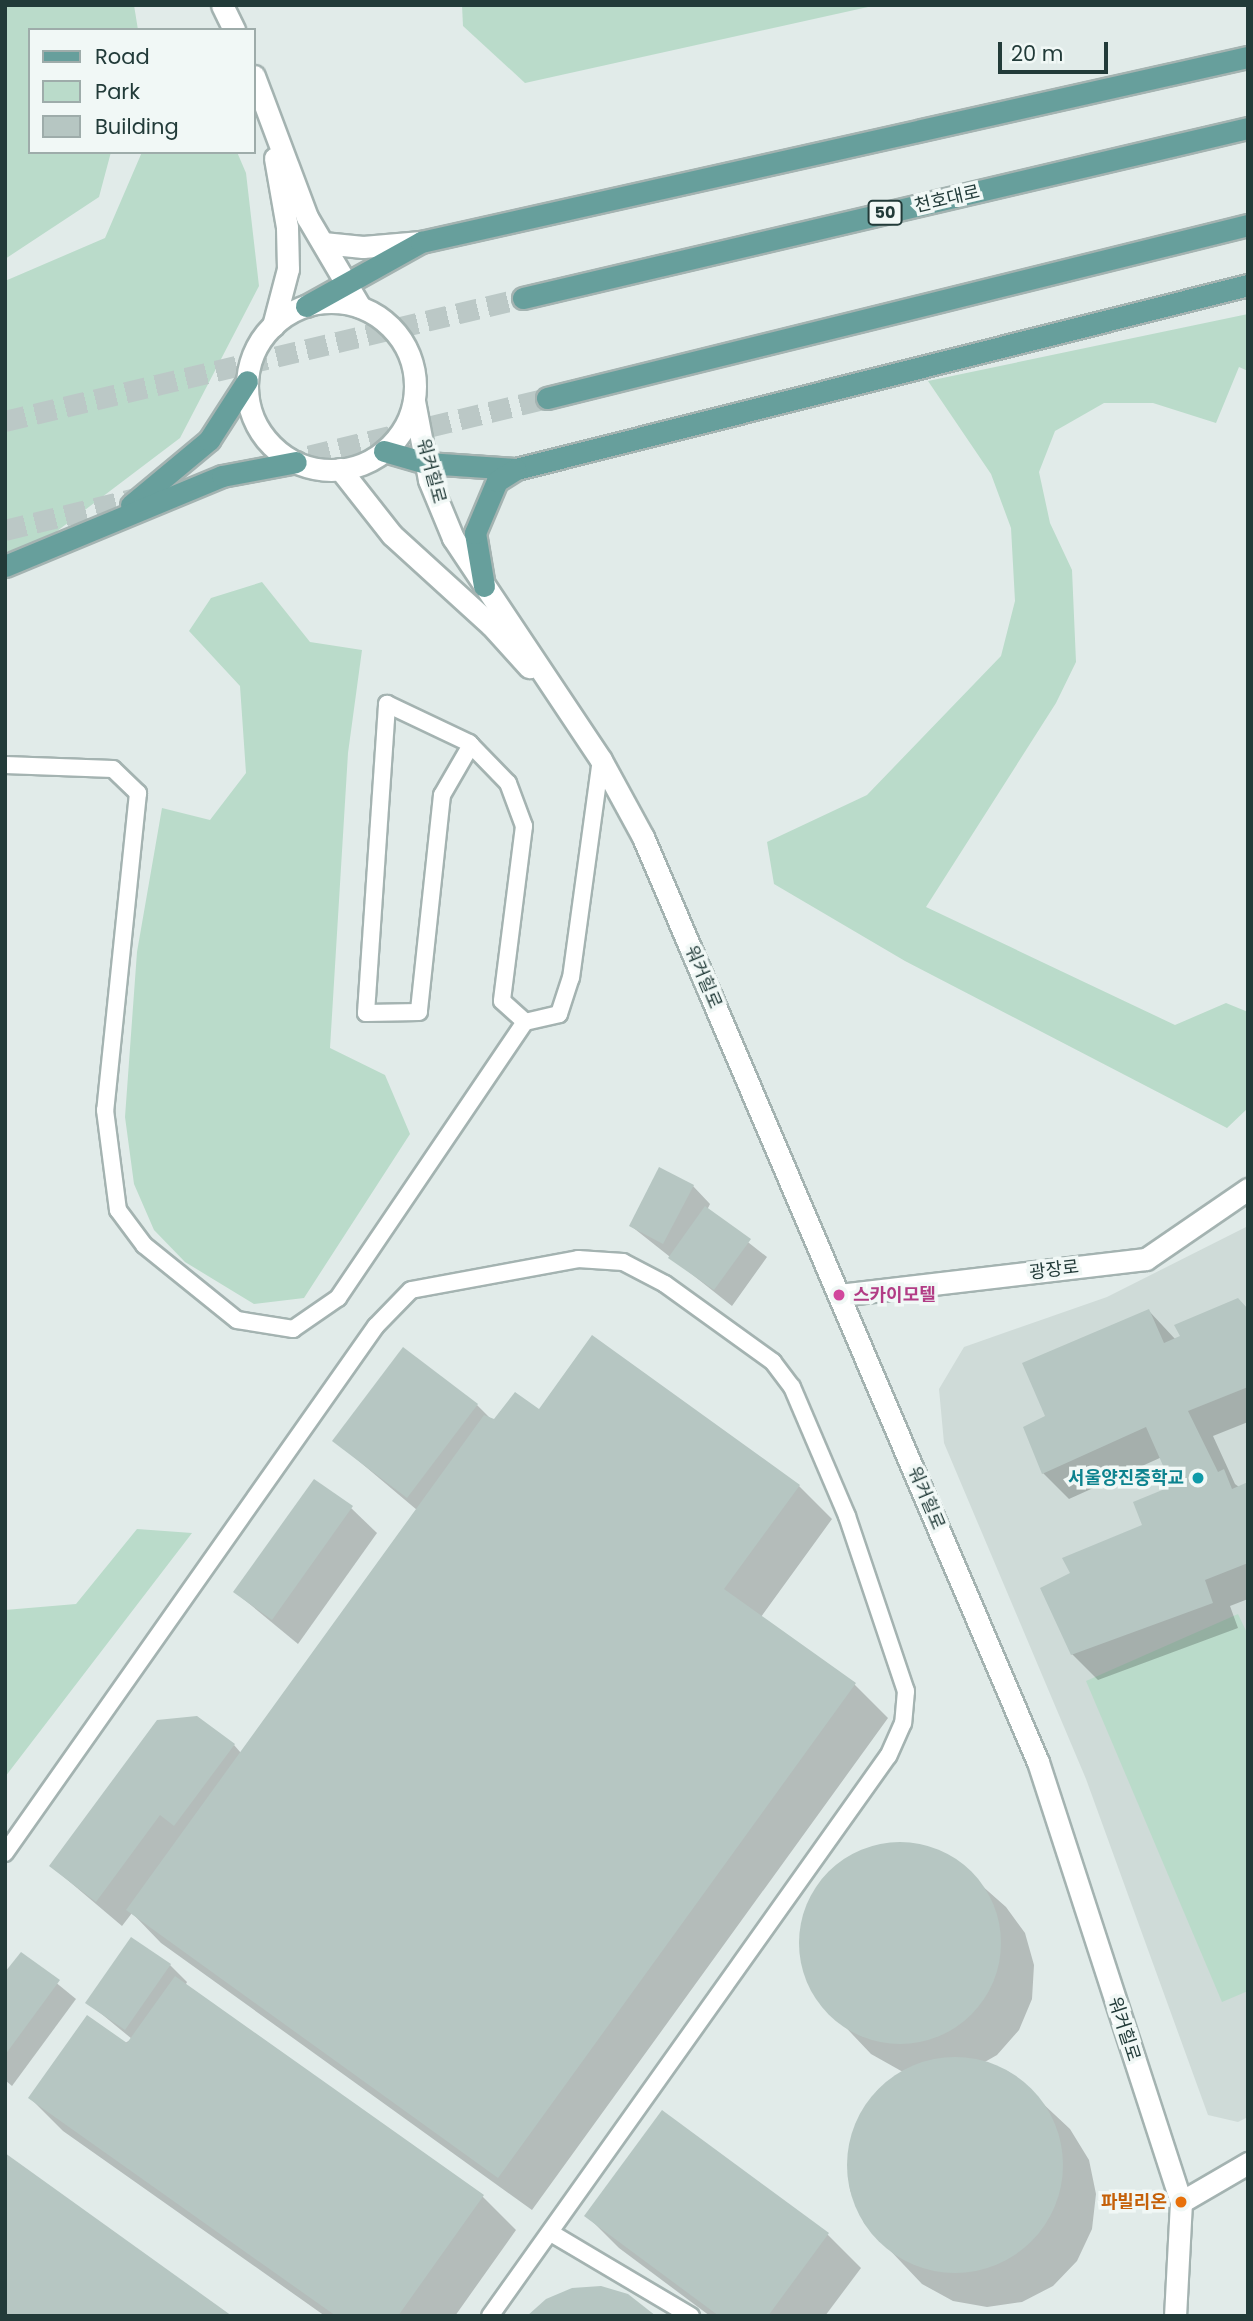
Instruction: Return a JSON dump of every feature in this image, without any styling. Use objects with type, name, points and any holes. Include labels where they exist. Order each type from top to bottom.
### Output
[{"type":"main road","points":[[306,306],[421,242],[1248,57]]},
{"type":"main road","name":"천호대로","points":[[523,298],[1248,128]]},
{"type":"main road","points":[[547,398],[1248,225]]},
{"type":"main road","points":[[384,451],[426,463],[516,469],[1248,285]]},
{"type":"main road","points":[[101,528],[191,459],[227,417],[247,381]]},
{"type":"main road","points":[[5,566],[222,476],[296,462]]},
{"type":"main road","points":[[484,586],[475,533],[497,481],[516,469]]},
{"type":"street","points":[[222,5],[233,28]]},
{"type":"street","points":[[256,81],[307,217],[348,282],[360,307]]},
{"type":"street","points":[[265,105],[286,227],[288,269],[272,326],[253,355],[247,381],[254,421],[265,438],[296,462],[340,469],[384,451],[406,426],[414,401],[411,357],[400,337],[383,319],[360,307],[327,302],[306,306],[272,326]]},
{"type":"street","points":[[323,243],[363,247],[421,242]]},
{"type":"street","name":"워커힐로","points":[[414,401],[426,463],[453,538],[484,586],[509,616],[571,712],[643,837],[1038,1762],[1181,2202],[1175,2316]]},
{"type":"street","name":"워커힐로","points":[[340,469],[392,535],[491,625],[571,712]]},
{"type":"street","name":"광장로","points":[[839,1295],[1146,1259],[1248,1189]]},
{"type":"street","points":[[1181,2202],[1248,2164]]},
{"type":"lane","points":[[470,744],[442,795],[419,1012],[366,1013],[387,704],[470,744],[508,783],[524,826],[502,1001],[525,1022]]},
{"type":"lane","points":[[5,765],[113,769],[138,793],[105,1110],[108,1158],[118,1210],[144,1245],[237,1320],[293,1329],[338,1298],[525,1022],[559,1014],[572,978],[601,760]]},
{"type":"lane","points":[[5,1853],[376,1326],[411,1290],[578,1258],[624,1262],[665,1284],[773,1362],[792,1387],[847,1516],[906,1690],[903,1723],[888,1756],[490,2316]]},
{"type":"lane","points":[[551,2233],[691,2316]]},
{"type":"shaded area","points":[[1248,1226],[1248,2117],[1238,2122],[1208,2115],[1086,1779],[944,1443],[939,1389],[964,1347],[1107,1297]]},
{"type":"green space","points":[[5,5],[134,5],[138,28],[28,28],[28,154],[110,154],[99,197],[5,259]]},
{"type":"green space","points":[[462,5],[877,5],[525,83],[463,26]]},
{"type":"green space","points":[[141,154],[238,154],[246,173],[259,286],[180,438],[40,544],[5,552],[5,281],[105,238]]},
{"type":"green space","points":[[1248,314],[1248,371],[1239,367],[1216,423],[1153,403],[1104,403],[1055,431],[1039,472],[1050,523],[1072,570],[1076,662],[1056,703],[926,907],[1175,1025],[1226,1003],[1248,1012],[1248,1108],[1227,1128],[905,961],[774,884],[767,842],[867,795],[1001,656],[1015,601],[1011,528],[991,474],[928,381]]},
{"type":"green space","points":[[262,582],[310,642],[362,650],[348,753],[330,1048],[385,1075],[410,1134],[304,1298],[254,1304],[185,1262],[154,1230],[134,1184],[125,1117],[137,952],[162,808],[210,820],[246,773],[240,686],[189,631],[211,598]]},
{"type":"green space","points":[[137,1529],[192,1533],[5,1777],[5,1610],[76,1604]]},
{"type":"green space","points":[[1238,1614],[1248,1635],[1248,1991],[1222,2002],[1086,1681]]},
{"type":"building","points":[[659,1167],[694,1185],[663,1244],[629,1226]]},
{"type":"building","points":[[705,1206],[751,1239],[714,1290],[668,1258]]},
{"type":"building","name":"서울양진중학교","points":[[1238,1298],[1248,1309],[1248,1387],[1188,1411],[1218,1472],[1224,1469],[1232,1489],[1248,1482],[1248,1563],[1205,1580],[1213,1603],[1071,1655],[1040,1588],[1070,1573],[1062,1558],[1142,1525],[1133,1502],[1172,1486],[1146,1427],[1042,1474],[1023,1427],[1045,1416],[1022,1363],[1149,1309],[1164,1343],[1180,1336],[1174,1325]]},
{"type":"building","points":[[592,1335],[800,1485],[724,1589],[856,1683],[498,2178],[126,1910],[484,1415],[494,1419],[515,1392],[539,1409]]},
{"type":"building","points":[[403,1347],[478,1404],[407,1498],[332,1441]]},
{"type":"building","points":[[314,1479],[353,1506],[272,1620],[233,1592]]},
{"type":"building","points":[[197,1716],[235,1744],[174,1826],[160,1815],[96,1902],[49,1866],[157,1720]]},
{"type":"building","points":[[900,1842],[939,1850],[956,1859],[971,1872],[984,1887],[993,1904],[1001,1943],[993,1982],[984,1999],[971,2014],[956,2027],[939,2036],[900,2044],[861,2036],[844,2027],[829,2014],[816,1999],[807,1982],[799,1943],[807,1904],[816,1887],[829,1872],[844,1859],[861,1850]]},
{"type":"building","points":[[131,1937],[171,1964],[125,2030],[85,2003]]},
{"type":"building","points":[[21,1952],[60,1980],[5,2055],[5,1972]]},
{"type":"building","points":[[175,1976],[484,2195],[398,2316],[336,2316],[28,2098],[87,2015],[127,2043]]},
{"type":"building","points":[[955,2057],[996,2065],[1032,2088],[1055,2124],[1063,2165],[1055,2206],[1032,2242],[996,2265],[955,2273],[914,2265],[878,2242],[855,2206],[847,2165],[855,2124],[878,2088],[914,2065]]},
{"type":"building","points":[[662,2110],[829,2233],[768,2316],[719,2316],[584,2216]]},
{"type":"building","points":[[5,2153],[232,2316],[5,2316]]},
{"type":"building","points":[[601,2286],[628,2294],[656,2316],[527,2316],[546,2299],[572,2288]]},
{"type":"tunnel","points":[[5,421],[523,298]]},
{"type":"tunnel","points":[[279,463],[547,398]]},
{"type":"tunnel","points":[[5,530],[149,495]]},
{"type":"place","name":"스카이모텔","points":[[839,1295]]},
{"type":"place","name":"서울양진중학교","points":[[1198,1478]]},
{"type":"place","name":"파빌리온","points":[[1181,2202]]}]
